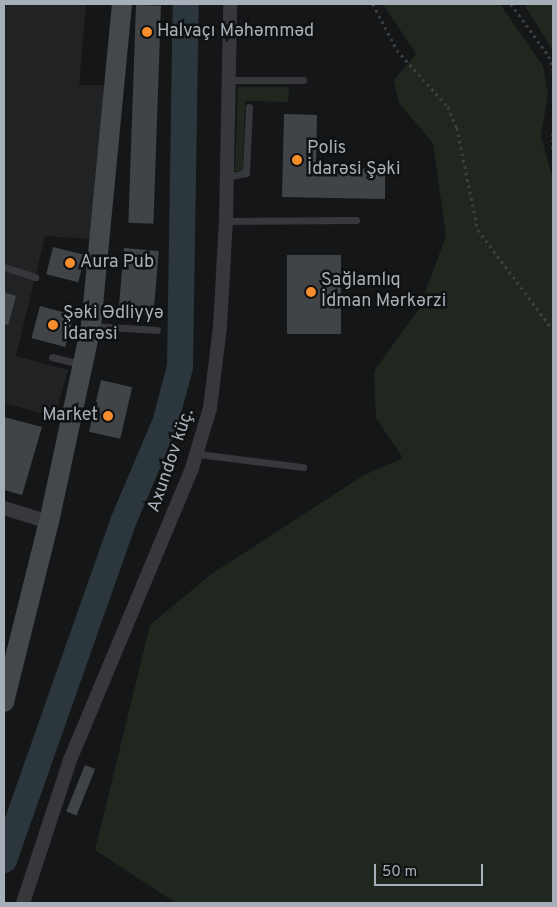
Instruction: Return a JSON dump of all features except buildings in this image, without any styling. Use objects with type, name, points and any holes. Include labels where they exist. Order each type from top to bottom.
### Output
[{"type":"street","points":[[5,690],[49,522],[90,326],[122,4]]},
{"type":"street","name":"Axundov küç.","points":[[23,903],[70,760],[198,454],[215,379],[226,221],[230,4]]},
{"type":"street","points":[[4,508],[49,522]]},
{"type":"lane","points":[[230,80],[303,80]]},
{"type":"lane","points":[[227,178],[246,173],[249,107]]},
{"type":"lane","points":[[226,221],[356,220]]},
{"type":"lane","points":[[4,267],[35,277]]},
{"type":"lane","points":[[90,326],[157,330]]},
{"type":"lane","points":[[52,357],[83,365]]},
{"type":"lane","points":[[198,454],[303,467]]},
{"type":"path","points":[[373,4],[397,50],[448,107],[457,128],[478,230],[553,330]]},
{"type":"path","points":[[511,4],[549,56],[553,70]]},
{"type":"path","points":[[553,133],[553,151]]},
{"type":"shaded area","points":[[4,4],[86,4],[79,85],[105,85],[93,239],[45,236],[16,356],[68,370],[55,417],[4,403]]},
{"type":"shaded area","points":[[383,4],[500,4],[543,66],[548,94],[541,137],[553,179],[553,903],[176,903],[95,850],[150,625],[210,575],[364,475],[403,458],[376,418],[374,371],[419,309],[446,236],[433,143],[399,103],[394,80],[416,54]]},
{"type":"shaded area","points":[[524,4],[553,4],[553,51]]},
{"type":"shaded area","points":[[238,87],[289,87],[288,102],[245,101],[243,171],[235,171]]},
{"type":"waterway","points":[[4,860],[123,522],[165,423],[180,367],[186,4]]},
{"type":"place","name":"Halvaçı Məhəmməd","points":[[147,32]]},
{"type":"place","name":"Polis İdarəsi Şəki","points":[[297,160]]},
{"type":"place","name":"Aura Pub","points":[[70,263]]},
{"type":"place","name":"Sağlamlıq İdman Mərkərzi","points":[[311,292]]},
{"type":"place","name":"Şəki Ədliyyə İdarəsi","points":[[53,325]]},
{"type":"place","name":"Market","points":[[108,416]]}]
